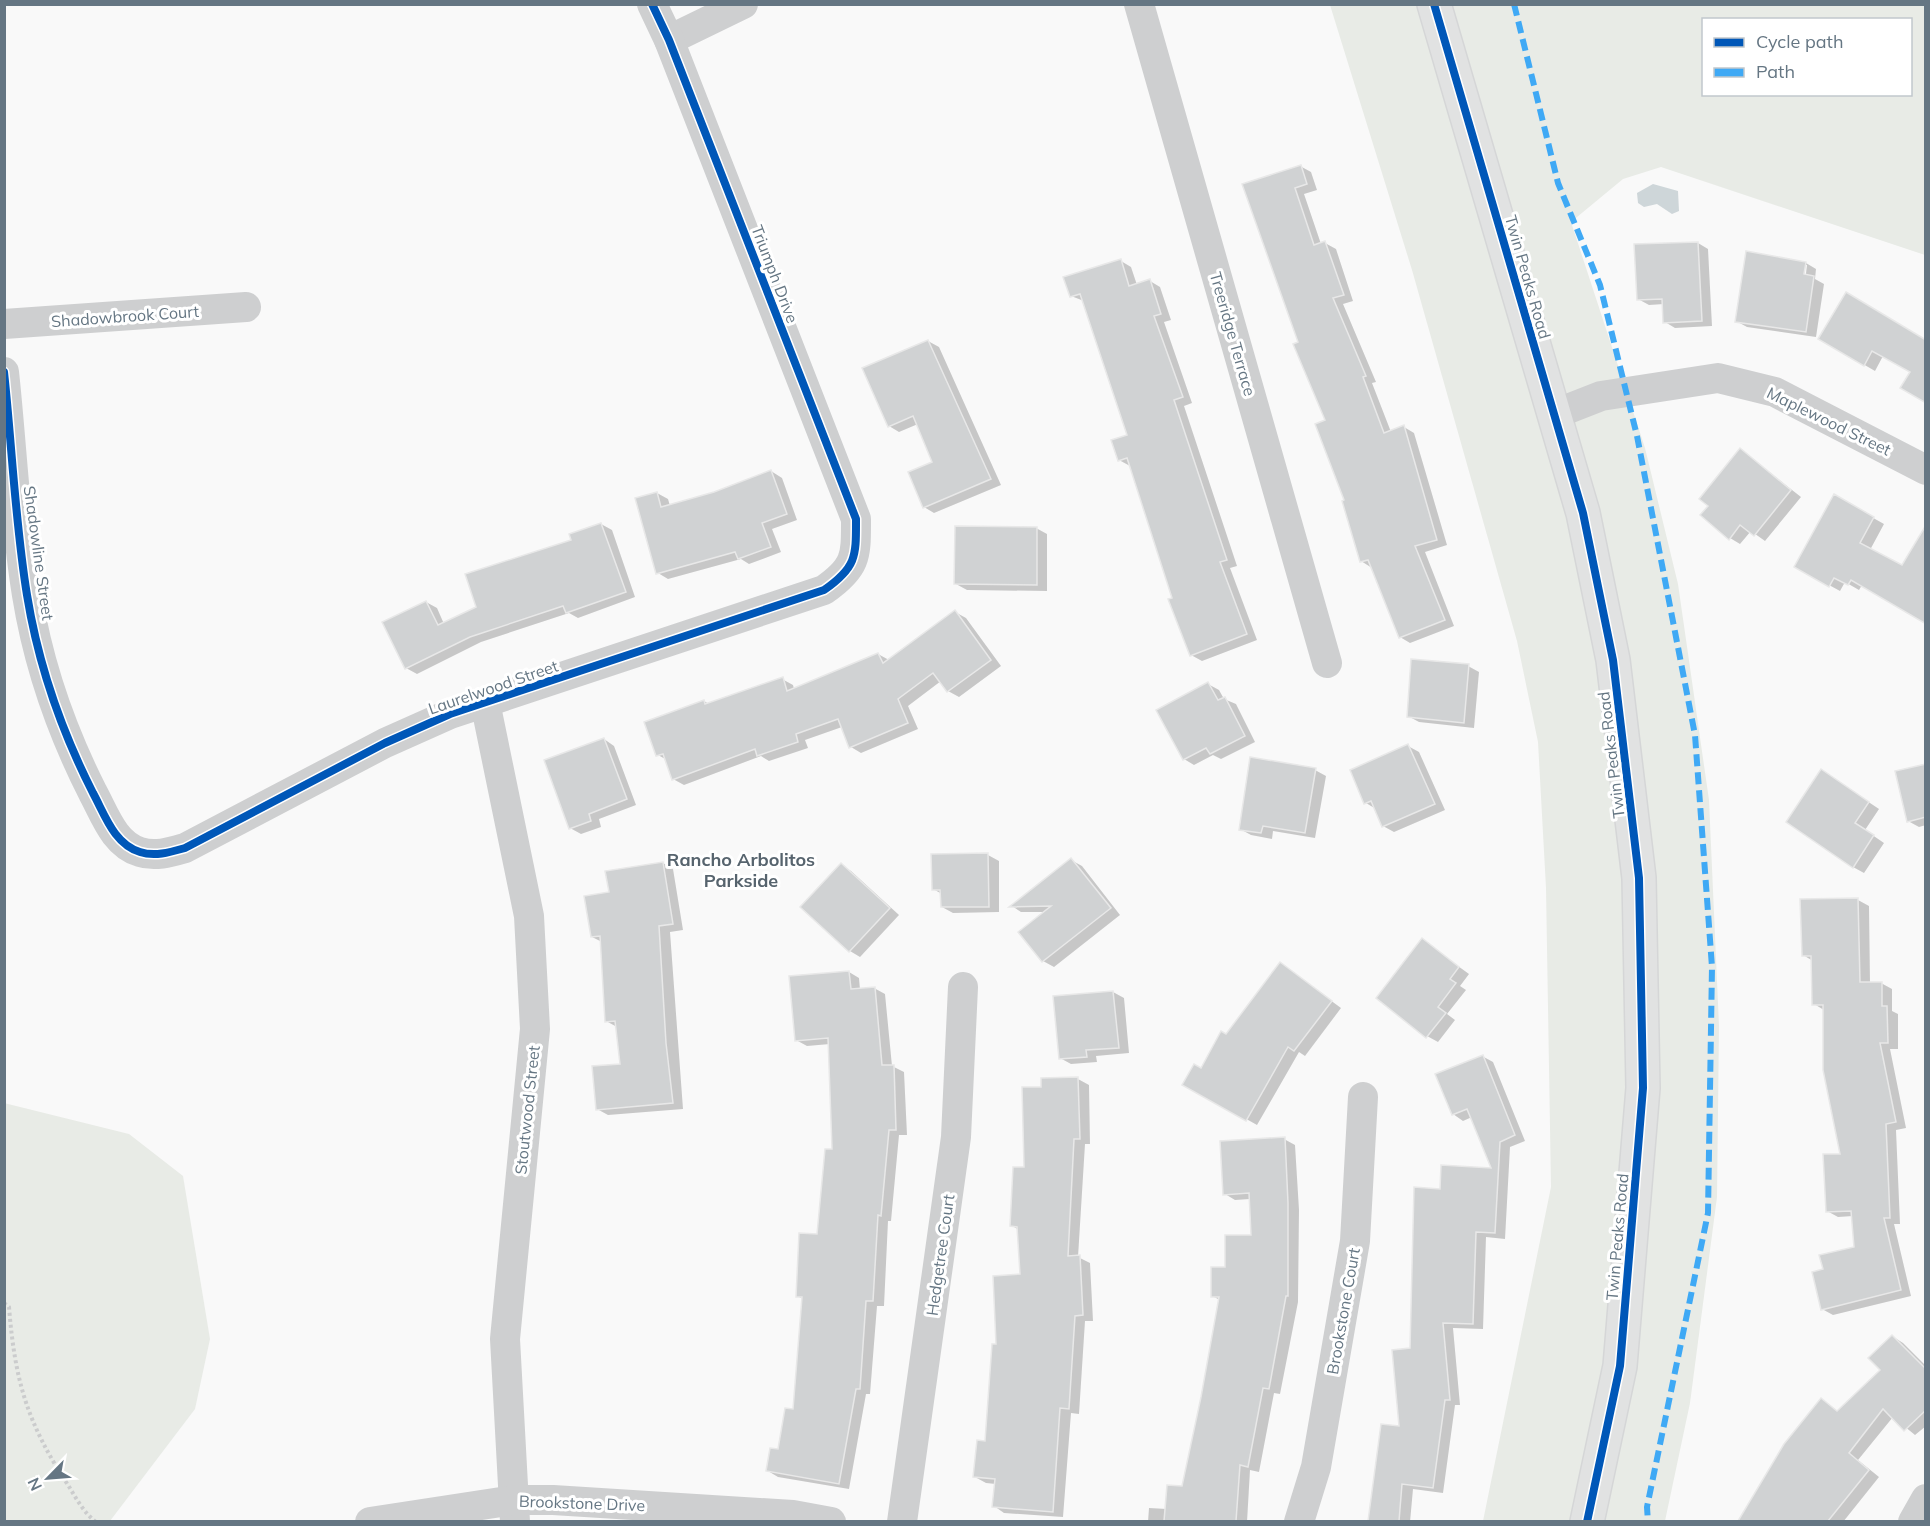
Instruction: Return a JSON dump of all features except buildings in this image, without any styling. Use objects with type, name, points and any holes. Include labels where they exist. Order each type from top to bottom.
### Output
[{"type":"main road","name":"Twin Peaks Road","points":[[1434,4],[1583,513],[1613,660],[1639,878],[1643,1088],[1620,1366],[1587,1521]]},
{"type":"street","name":"Triumph Drive","points":[[652,4],[669,40],[856,519],[856,556]]},
{"type":"street","points":[[669,40],[743,4]]},
{"type":"street","name":"Treeridge Terrace","points":[[1139,4],[1327,663]]},
{"type":"street","name":"Shadowbrook Court","points":[[4,324],[246,307]]},
{"type":"street","name":"Shadowline Street","points":[[4,372],[27,595],[42,659],[61,722],[85,777],[113,831],[124,843],[141,852]]},
{"type":"street","name":"Maplewood Street","points":[[1555,414],[1601,396],[1718,378],[1775,392],[1926,470]]},
{"type":"street","name":"Laurelwood Street","points":[[141,852],[162,854],[185,848],[385,743],[485,702],[824,590],[839,579],[856,556]]},
{"type":"street","name":"Stoutwood Street","points":[[485,702],[529,916],[535,1029],[505,1339],[514,1511]]},
{"type":"street","name":"Hedgetree Court","points":[[902,1521],[956,1137],[963,987]]},
{"type":"street","name":"Brookstone Court","points":[[1299,1521],[1316,1467],[1355,1240],[1363,1097]]},
{"type":"street","points":[[1913,1521],[1926,1499]]},
{"type":"street","name":"Brookstone Drive","points":[[370,1521],[514,1511],[554,1500],[793,1515],[831,1521]]},
{"type":"path","points":[[4,1303],[9,1307],[14,1361],[33,1426],[72,1492],[89,1517],[96,1521]]},
{"type":"shaded area","points":[[1330,5],[1925,5],[1925,255],[1661,167],[1623,179],[1571,222],[1645,448],[1678,584],[1709,800],[1719,1026],[1717,1197],[1690,1403],[1665,1521],[1483,1521],[1551,1187],[1546,888],[1538,742],[1517,641],[1412,270]]},
{"type":"shaded area","points":[[1653,184],[1678,191],[1679,211],[1672,214],[1657,204],[1644,207],[1638,203],[1637,193]]},
{"type":"shaded area","points":[[4,1103],[129,1134],[183,1176],[210,1339],[195,1409],[110,1521],[5,1521]]},
{"type":"marked path","points":[[1514,4],[1558,183],[1600,285],[1637,436],[1695,735],[1712,967],[1708,1213],[1647,1507],[1648,1522]]},
{"type":"cycle path","points":[[4,372],[27,595],[52,697],[71,746],[111,828],[123,842],[140,852],[157,854],[185,848],[385,743],[450,714],[824,590],[849,567],[855,552],[856,519],[669,40],[652,4]]},
{"type":"cycle path","points":[[1434,4],[1583,513],[1613,660],[1639,878],[1643,1088],[1620,1366],[1587,1522]]},
{"type":"district","name":"Rancho Arbolitos Parkside","points":[[741,870]]}]
